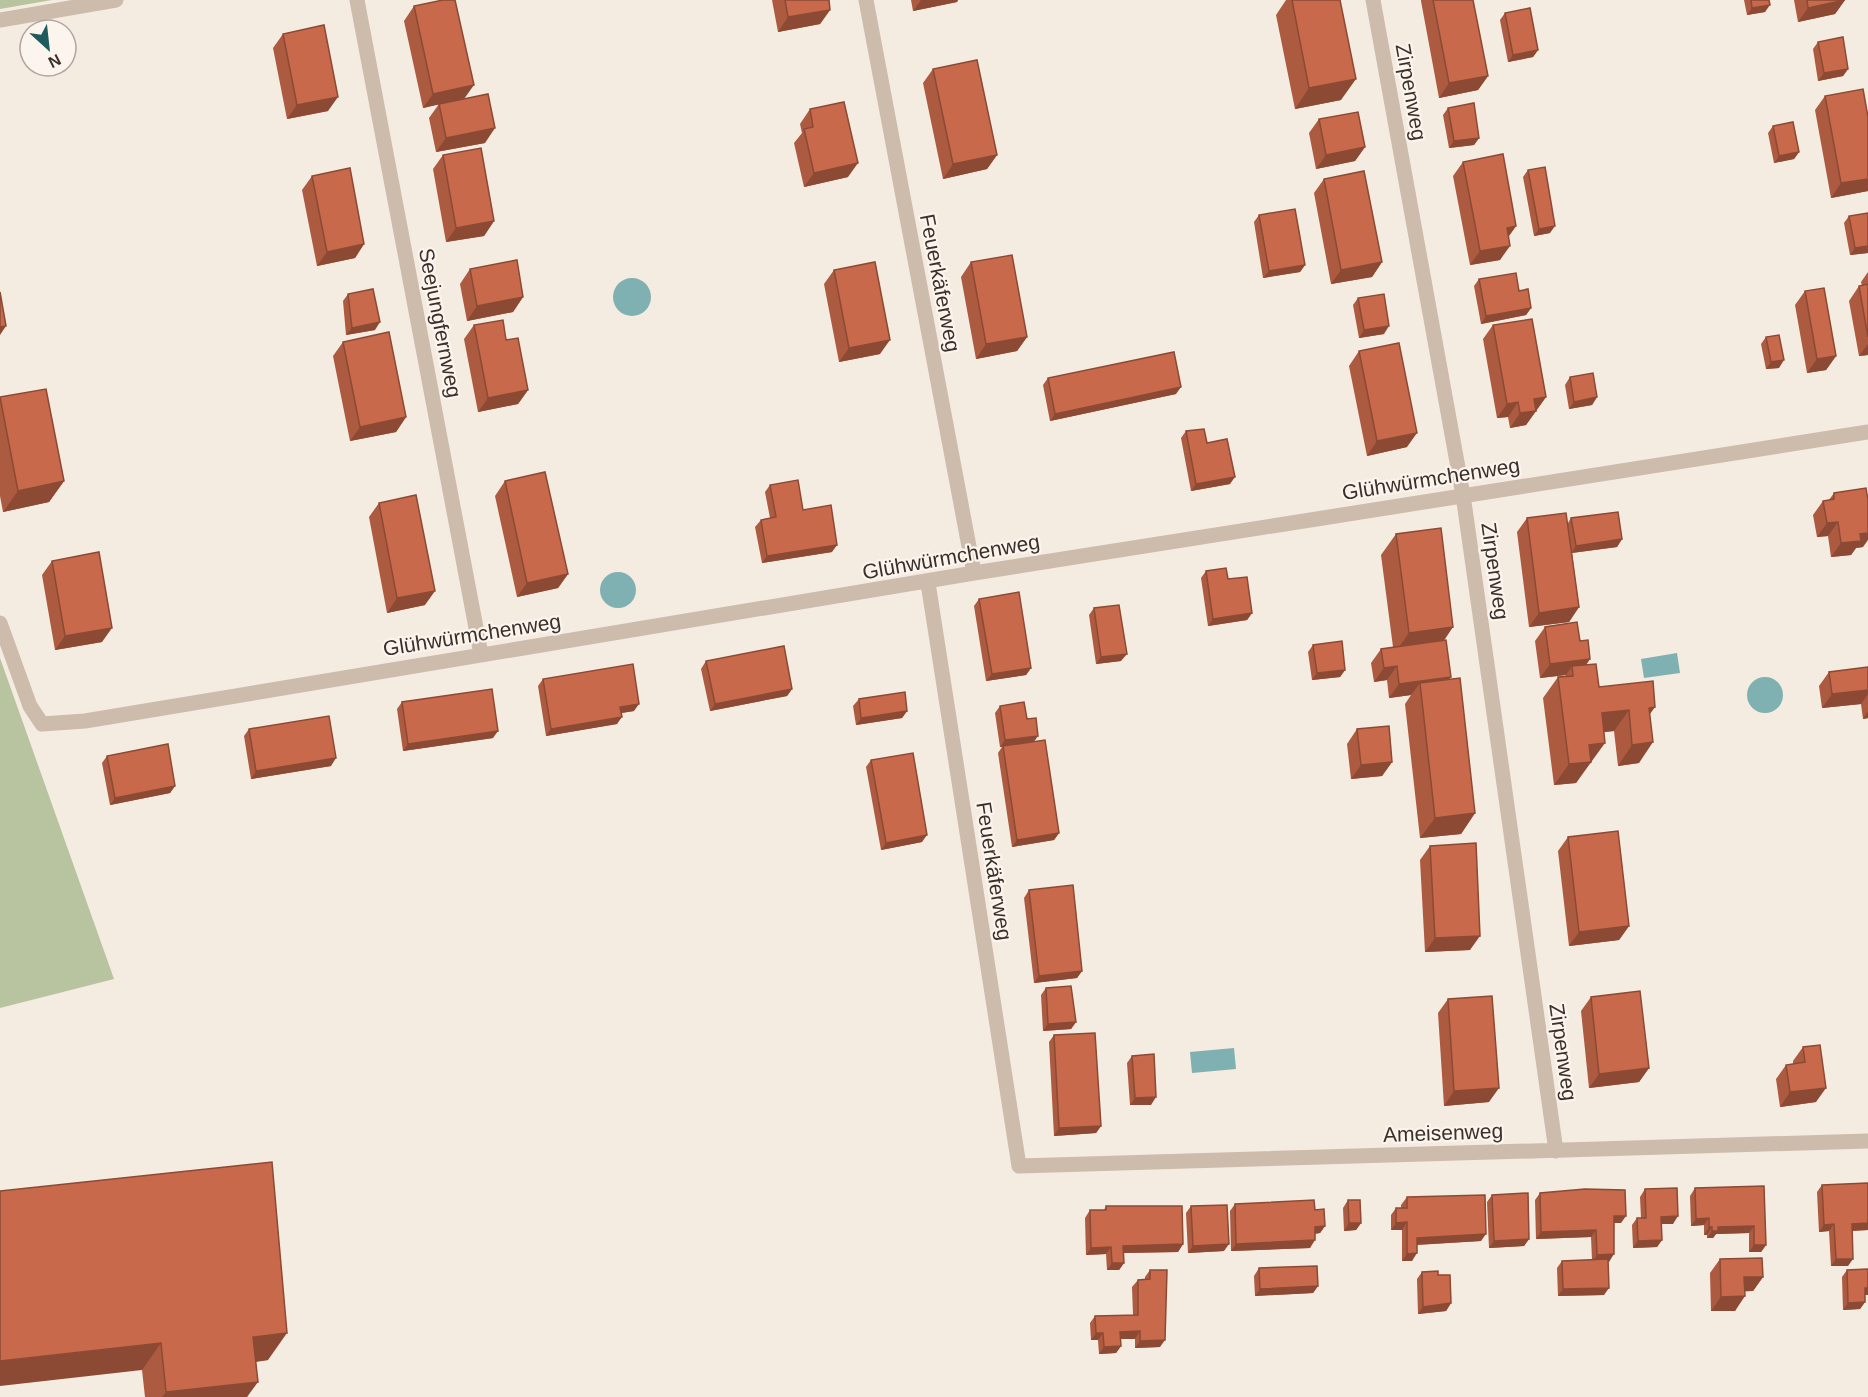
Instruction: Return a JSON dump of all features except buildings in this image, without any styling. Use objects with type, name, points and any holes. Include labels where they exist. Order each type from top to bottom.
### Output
[{"type":"street","points":[[0,20],[116,0]]},
{"type":"street","name":"Seejungfernweg","points":[[357,0],[481,654]]},
{"type":"street","name":"Feuerkäferweg","points":[[866,0],[974,573]]},
{"type":"street","name":"Zirpenweg","points":[[1373,0],[1464,495],[1556,1151]]},
{"type":"street","name":"Glühwürmchenweg","points":[[0,623],[30,706],[42,724],[86,721],[481,654],[928,583],[974,573],[1868,432]]},
{"type":"street","name":"Feuerkäferweg","points":[[928,583],[1019,1166]]},
{"type":"street","name":"Ameisenweg","points":[[1019,1166],[1868,1141]]},
{"type":"green space","points":[[0,0],[52,0],[0,9]]},
{"type":"green space","points":[[0,658],[114,979],[0,1008]]},
{"type":"water","points":[[632,278],[639,279],[645,284],[650,290],[650,304],[645,310],[639,315],[632,316],[625,315],[619,310],[614,304],[613,297],[614,290],[619,284],[625,279]]},
{"type":"water","points":[[618,572],[631,577],[636,590],[631,603],[618,608],[605,603],[600,590],[605,577]]},
{"type":"water","points":[[1677,653],[1680,673],[1644,678],[1641,659]]},
{"type":"water","points":[[1765,677],[1777,683],[1783,695],[1777,707],[1765,713],[1753,707],[1747,695],[1753,683]]},
{"type":"water","points":[[1234,1048],[1236,1069],[1192,1073],[1190,1052]]}]
